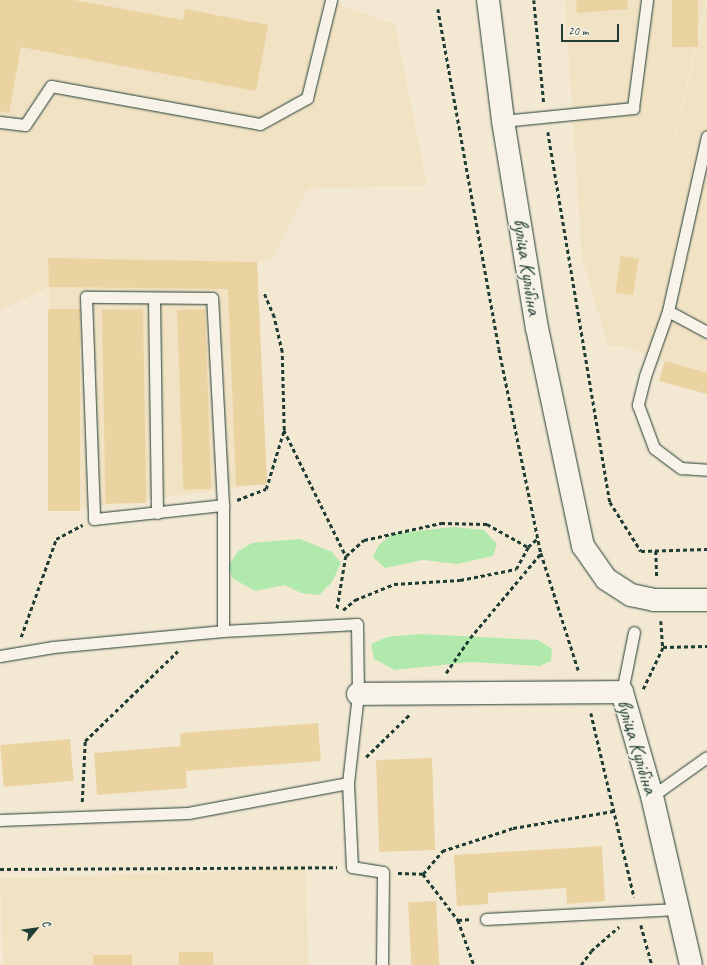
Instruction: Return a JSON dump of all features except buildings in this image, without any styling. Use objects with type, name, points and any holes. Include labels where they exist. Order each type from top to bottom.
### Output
[{"type":"main road","name":"вуліца Кулібіна","points":[[488,0],[503,121],[537,328],[579,533],[583,546],[606,580],[631,595],[654,600],[707,600]]},
{"type":"main road","name":"вуліца Кулібіна","points":[[358,694],[430,695],[622,692],[652,796],[690,965]]},
{"type":"lane","points":[[0,122],[25,125],[52,86],[260,124],[307,98],[331,0]]},
{"type":"lane","points":[[503,121],[633,108],[647,0]]},
{"type":"lane","points":[[707,136],[668,311],[645,376],[638,405],[654,448],[681,468],[707,470]]},
{"type":"lane","points":[[223,505],[157,513],[94,518],[86,297],[212,298],[223,505],[223,632]]},
{"type":"lane","points":[[154,298],[157,513]]},
{"type":"lane","points":[[668,311],[707,332]]},
{"type":"lane","points":[[0,656],[53,647],[196,634],[357,624],[358,694],[348,783],[352,867],[383,872],[382,965]]},
{"type":"lane","points":[[622,692],[634,632]]},
{"type":"lane","points":[[652,796],[707,757]]},
{"type":"lane","points":[[0,820],[188,813],[348,783]]},
{"type":"lane","points":[[486,919],[677,909]]},
{"type":"path","points":[[534,0],[545,118],[610,502],[641,551],[656,552],[707,549]]},
{"type":"path","points":[[438,9],[499,348],[538,538],[586,692],[652,965]]},
{"type":"path","points":[[223,505],[266,489],[284,430],[282,352],[274,317],[264,293]]},
{"type":"path","points":[[284,430],[346,556],[336,615],[355,600],[394,584],[460,580],[516,569],[528,547],[538,538]]},
{"type":"path","points":[[16,653],[56,539],[94,518]]},
{"type":"path","points":[[346,556],[364,540],[441,523],[487,524],[528,547]]},
{"type":"path","points":[[656,552],[657,578]]},
{"type":"path","points":[[365,758],[430,695],[470,638],[542,553]]},
{"type":"path","points":[[645,697],[643,689],[664,647],[661,621]]},
{"type":"path","points":[[81,817],[85,742],[196,634]]},
{"type":"path","points":[[664,647],[707,646]]},
{"type":"path","points":[[424,874],[442,851],[513,828],[614,810]]},
{"type":"path","points":[[0,869],[352,867]]},
{"type":"path","points":[[383,872],[424,874]]},
{"type":"path","points":[[424,874],[458,920],[474,965]]},
{"type":"path","points":[[581,965],[592,951],[638,911]]},
{"type":"path","points":[[458,920],[486,919]]},
{"type":"shaded area","points":[[0,0],[325,0],[395,24],[427,185],[307,189],[272,260],[257,262],[267,484],[56,511],[49,287],[0,311]]},
{"type":"shaded area","points":[[565,0],[706,0],[636,306],[707,3],[707,394],[659,380],[664,361],[627,347],[608,345],[582,259]]},
{"type":"shaded area","points":[[305,868],[308,965],[3,965],[0,879]]},
{"type":"green space","points":[[454,527],[484,530],[497,544],[493,556],[457,564],[423,560],[385,568],[373,557],[378,546],[392,534]]},
{"type":"green space","points":[[300,539],[332,552],[341,563],[332,582],[319,595],[301,593],[285,585],[255,591],[232,578],[229,565],[238,551],[252,543]]},
{"type":"green space","points":[[420,634],[538,640],[552,649],[551,661],[540,666],[470,662],[395,670],[374,659],[371,644],[387,637]]}]
